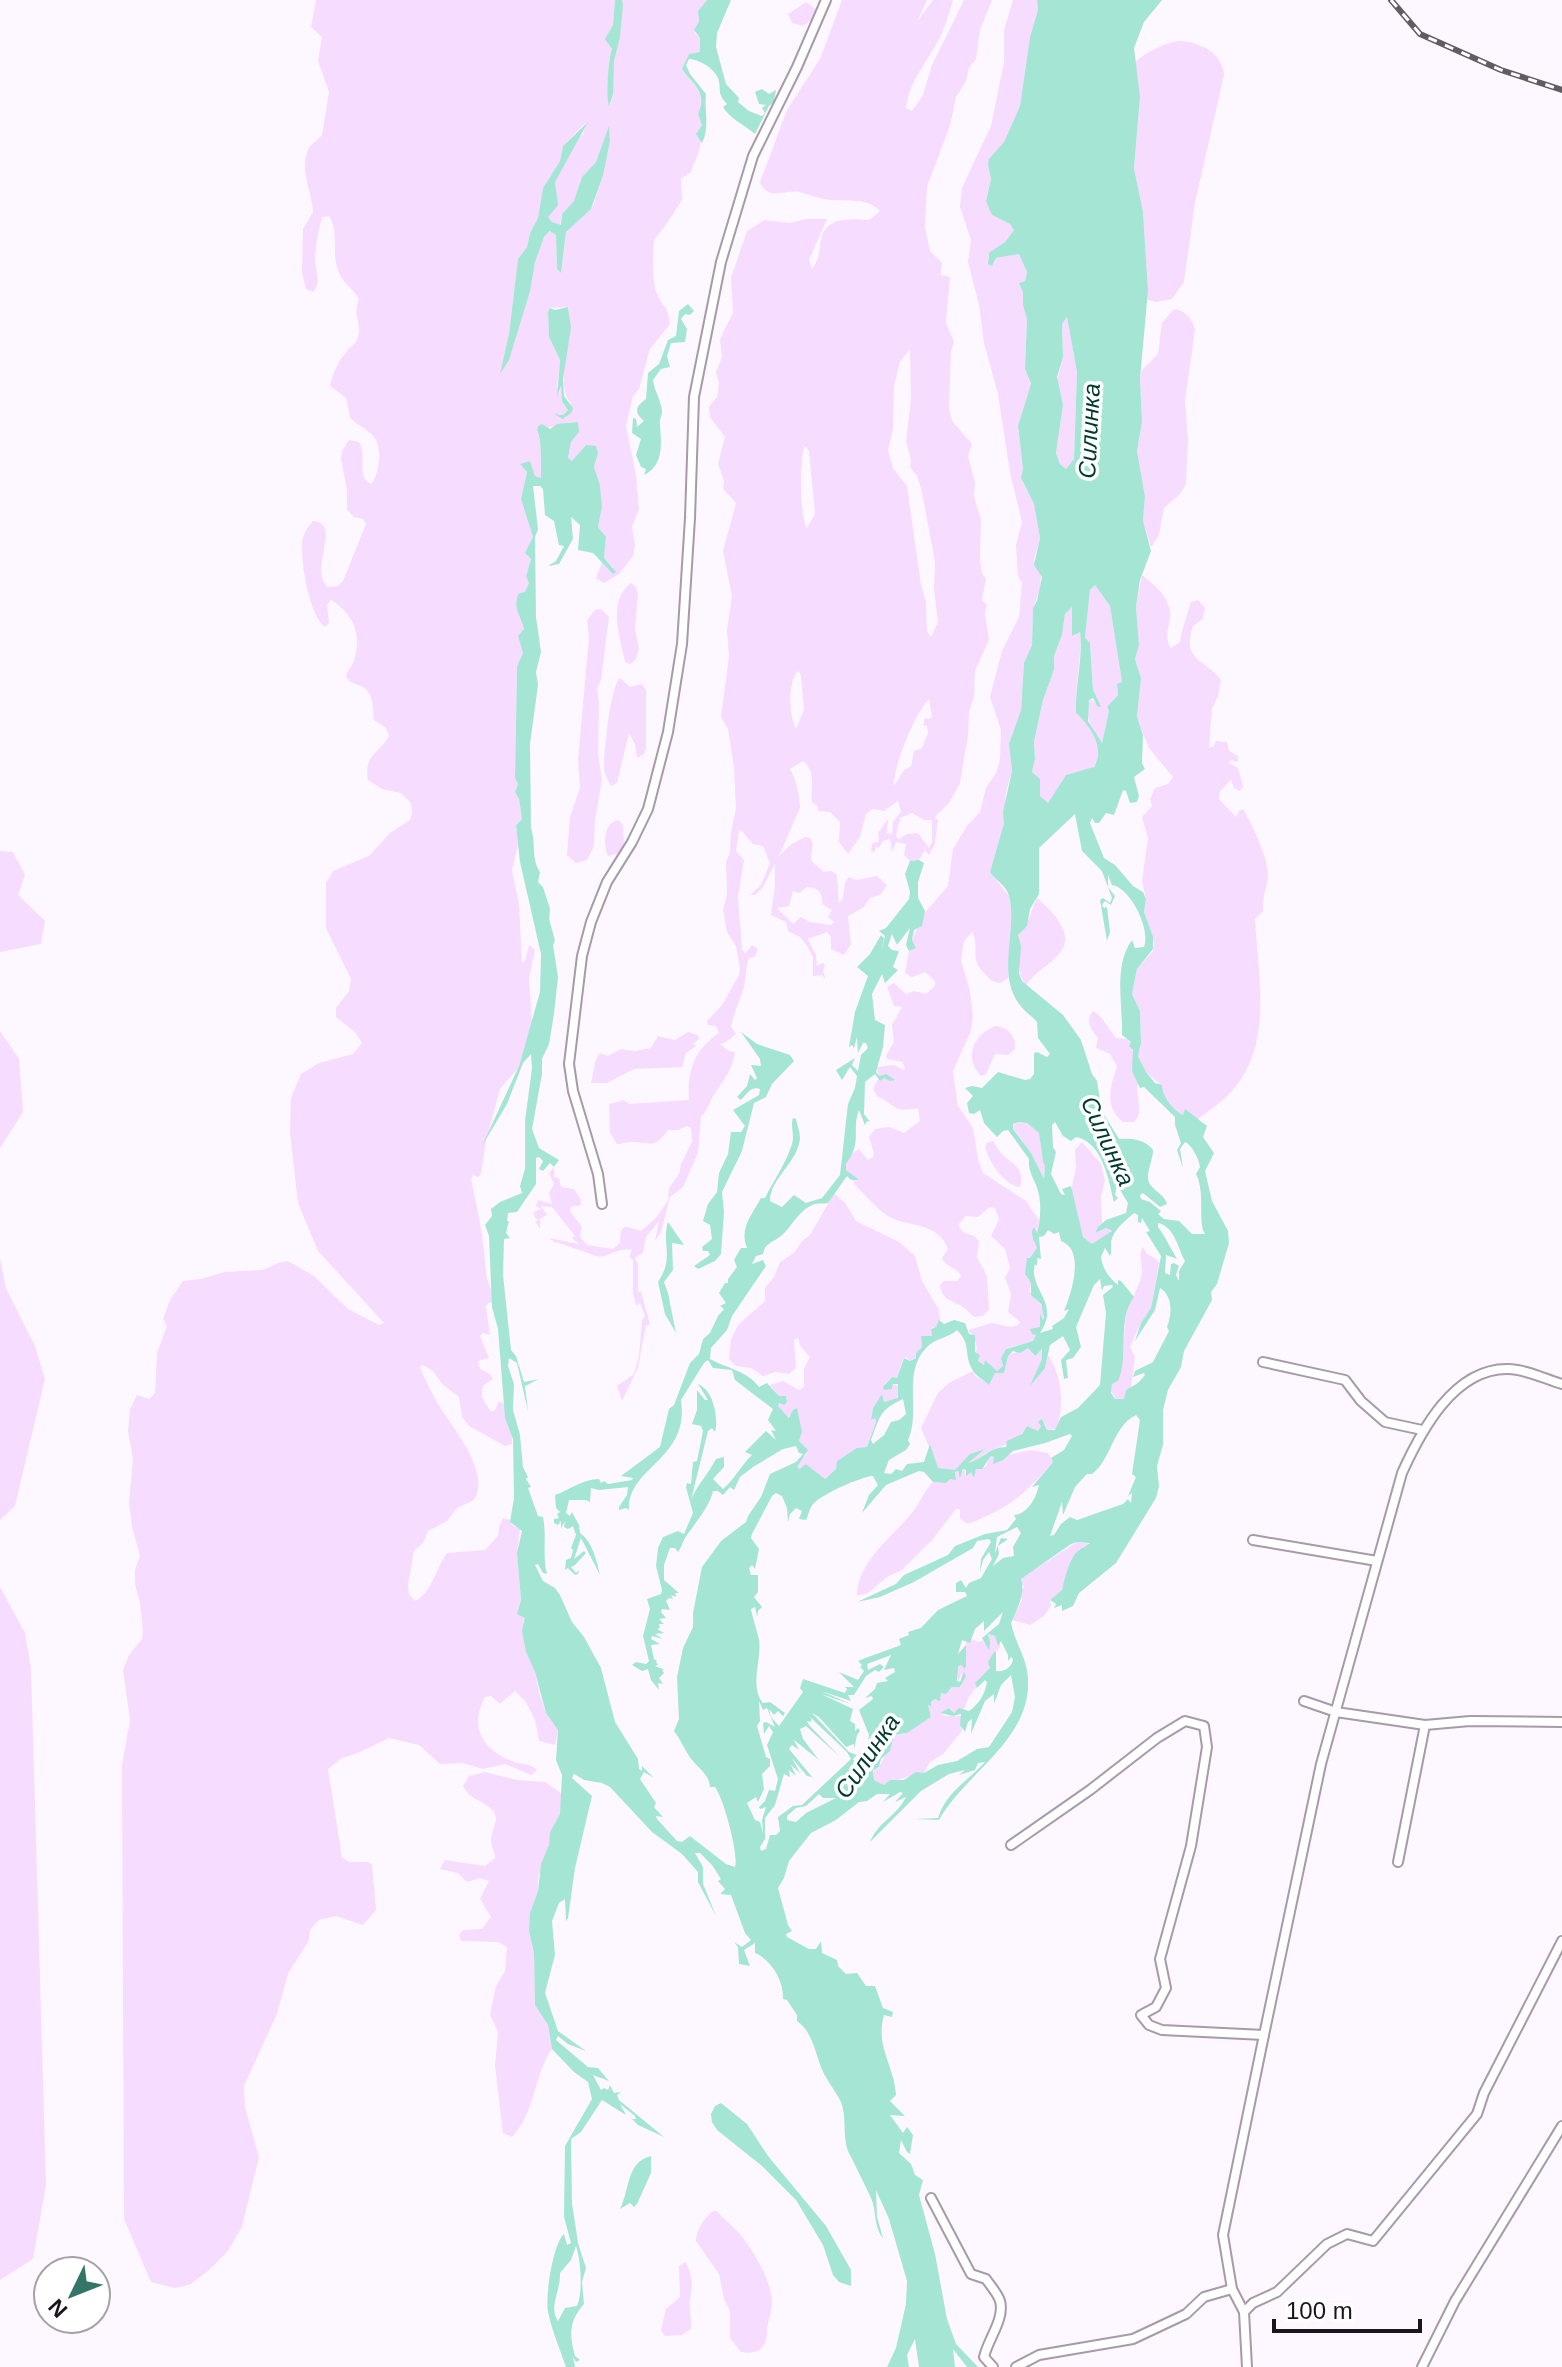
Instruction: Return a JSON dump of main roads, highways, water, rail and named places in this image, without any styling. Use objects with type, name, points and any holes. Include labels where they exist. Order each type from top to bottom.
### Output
[{"type":"water","points":[[615,0],[622,0],[623,5],[609,106],[608,78],[612,49],[605,39],[613,25]]},
{"type":"water","points":[[707,0],[731,0],[717,33],[716,47],[726,84],[739,98],[738,102],[762,116],[765,113],[762,108],[766,105],[759,104],[755,92],[762,89],[769,94],[776,90],[774,102],[755,134],[723,107],[727,104],[713,71],[701,62],[689,59],[686,65],[690,74],[706,94],[706,125],[702,143],[696,134],[702,125],[698,114],[700,94],[682,69],[689,54],[700,52],[700,38],[694,30],[699,22],[698,11]]},
{"type":"water","name":"Силинка","points":[[1037,0],[1162,0],[1144,22],[1134,48],[1140,97],[1134,168],[1143,212],[1148,290],[1140,379],[1142,422],[1137,451],[1145,496],[1143,521],[1151,551],[1140,580],[1136,607],[1139,645],[1135,659],[1141,678],[1137,717],[1143,735],[1142,763],[1145,769],[1134,777],[1139,796],[1137,802],[1130,803],[1123,790],[1114,815],[1106,813],[1099,823],[1092,818],[1090,823],[1104,858],[1143,892],[1146,899],[1144,912],[1153,937],[1153,949],[1137,969],[1132,994],[1140,1011],[1141,1043],[1138,1056],[1155,1083],[1162,1085],[1172,1106],[1183,1115],[1185,1109],[1207,1126],[1203,1137],[1214,1153],[1205,1171],[1212,1201],[1228,1231],[1229,1243],[1217,1284],[1211,1292],[1212,1300],[1184,1351],[1181,1367],[1168,1390],[1163,1410],[1163,1445],[1157,1466],[1159,1486],[1156,1498],[1116,1563],[1079,1593],[1073,1606],[1062,1611],[1062,1605],[1054,1608],[1056,1604],[1050,1600],[1062,1590],[1075,1554],[1090,1543],[1071,1544],[1021,1579],[1022,1595],[1011,1623],[1027,1670],[1027,1694],[1022,1715],[1011,1734],[939,1820],[915,1819],[938,1818],[946,1801],[985,1762],[978,1763],[975,1770],[959,1775],[965,1770],[949,1774],[921,1791],[870,1842],[906,1797],[895,1802],[903,1793],[900,1792],[883,1802],[890,1794],[877,1794],[859,1802],[836,1820],[811,1833],[789,1861],[778,1888],[792,1931],[786,1934],[787,1937],[809,1949],[816,1949],[821,1941],[822,1953],[837,1960],[838,1966],[846,1974],[857,1973],[866,1986],[875,1986],[883,2008],[893,2012],[892,2017],[884,2015],[883,2046],[895,2084],[896,2095],[890,2101],[905,2116],[890,2115],[903,2133],[907,2127],[913,2135],[910,2154],[901,2140],[899,2153],[911,2164],[915,2175],[923,2180],[919,2195],[935,2254],[947,2319],[956,2344],[978,2367],[967,2367],[953,2349],[955,2367],[919,2367],[915,2339],[907,2355],[909,2367],[887,2367],[896,2348],[906,2304],[907,2281],[889,2219],[876,2190],[877,2217],[883,2238],[878,2229],[871,2198],[847,2149],[840,2100],[824,2074],[811,2038],[797,2021],[797,2015],[787,2000],[783,1999],[776,1972],[755,1953],[755,1943],[744,1950],[750,1966],[739,1964],[738,1947],[734,1942],[742,1947],[751,1940],[745,1933],[731,1895],[720,1894],[725,1889],[712,1865],[700,1853],[695,1853],[703,1867],[703,1884],[716,1916],[698,1882],[698,1872],[682,1854],[652,1832],[610,1787],[574,1774],[572,1778],[592,1796],[575,1868],[568,1918],[566,1921],[565,1899],[559,1903],[552,1921],[555,1955],[545,1993],[558,2031],[586,2051],[558,2036],[556,2040],[588,2067],[598,2068],[609,2081],[593,2075],[601,2090],[608,2090],[610,2085],[614,2093],[621,2092],[617,2095],[619,2100],[664,2137],[638,2125],[632,2119],[636,2119],[635,2116],[620,2104],[626,2115],[602,2100],[581,2132],[571,2139],[572,2203],[578,2243],[586,2268],[582,2282],[584,2304],[575,2316],[572,2328],[575,2356],[580,2360],[576,2362],[573,2357],[575,2367],[566,2367],[547,2305],[553,2259],[560,2239],[564,2234],[567,2245],[571,2243],[564,2217],[565,2146],[592,2099],[588,2082],[552,2049],[548,2025],[535,2005],[530,1913],[538,1891],[541,1864],[549,1845],[550,1832],[560,1814],[562,1775],[556,1760],[558,1730],[546,1713],[526,1652],[522,1631],[525,1618],[517,1614],[521,1600],[517,1553],[522,1531],[510,1522],[514,1498],[513,1439],[505,1418],[498,1329],[492,1307],[489,1236],[485,1225],[492,1216],[491,1209],[522,1193],[520,1186],[525,1169],[525,1121],[531,1054],[523,1063],[507,1104],[482,1146],[519,1066],[540,992],[541,954],[520,862],[516,825],[522,819],[515,778],[517,666],[523,653],[518,636],[524,629],[516,603],[519,593],[525,592],[529,583],[526,576],[531,559],[525,553],[533,537],[521,499],[527,472],[520,464],[530,461],[535,476],[541,478],[538,426],[542,424],[550,429],[557,424],[578,422],[579,432],[571,442],[568,458],[572,461],[586,445],[596,446],[598,453],[594,467],[602,507],[598,527],[606,537],[604,558],[616,572],[613,574],[593,553],[578,550],[580,525],[571,517],[573,539],[559,564],[548,566],[556,561],[564,546],[559,545],[554,521],[545,515],[543,489],[533,486],[538,529],[535,537],[536,617],[541,652],[536,672],[538,685],[530,744],[531,828],[540,872],[538,882],[543,887],[550,909],[558,977],[549,1044],[542,1059],[532,1129],[539,1148],[559,1160],[554,1167],[550,1163],[543,1171],[539,1169],[543,1161],[536,1158],[536,1184],[517,1212],[508,1213],[506,1233],[510,1238],[504,1239],[503,1275],[511,1350],[516,1356],[524,1382],[539,1379],[525,1386],[528,1411],[517,1363],[509,1358],[508,1366],[514,1384],[513,1410],[520,1435],[523,1467],[538,1516],[543,1517],[547,1574],[538,1564],[535,1565],[543,1581],[560,1595],[572,1622],[601,1668],[615,1722],[638,1759],[639,1769],[642,1771],[642,1766],[654,1778],[644,1772],[640,1779],[656,1803],[654,1807],[663,1817],[656,1816],[657,1819],[677,1841],[682,1842],[690,1836],[726,1864],[735,1867],[733,1839],[718,1793],[715,1787],[710,1787],[706,1775],[674,1731],[679,1719],[677,1677],[683,1648],[693,1627],[702,1567],[721,1541],[746,1522],[770,1474],[796,1462],[803,1454],[796,1446],[783,1449],[740,1477],[734,1490],[730,1487],[723,1495],[713,1491],[678,1552],[670,1548],[664,1565],[664,1580],[679,1593],[675,1593],[676,1597],[671,1595],[673,1599],[666,1601],[670,1610],[662,1609],[666,1618],[659,1619],[664,1624],[659,1624],[660,1628],[657,1629],[664,1633],[655,1634],[663,1639],[652,1636],[651,1639],[660,1644],[651,1645],[658,1665],[655,1666],[665,1670],[659,1678],[663,1684],[658,1683],[659,1690],[651,1680],[648,1669],[642,1671],[632,1665],[649,1661],[643,1636],[650,1609],[647,1599],[661,1594],[662,1590],[656,1566],[658,1548],[663,1537],[678,1531],[684,1534],[693,1513],[686,1487],[687,1483],[691,1484],[693,1462],[697,1461],[703,1431],[701,1426],[692,1424],[697,1410],[697,1390],[708,1400],[698,1384],[711,1398],[716,1426],[715,1432],[712,1428],[708,1431],[691,1500],[716,1459],[724,1457],[724,1467],[713,1479],[723,1489],[752,1455],[745,1452],[766,1431],[776,1440],[771,1430],[776,1431],[768,1420],[773,1409],[735,1380],[732,1370],[713,1368],[708,1360],[704,1363],[681,1400],[681,1420],[676,1436],[668,1450],[638,1483],[631,1495],[629,1510],[619,1510],[628,1487],[591,1488],[590,1502],[569,1500],[566,1513],[570,1516],[572,1512],[580,1533],[591,1546],[600,1575],[581,1538],[574,1559],[584,1551],[586,1553],[571,1567],[576,1573],[579,1570],[578,1574],[575,1575],[568,1568],[565,1570],[576,1535],[573,1526],[568,1529],[564,1527],[565,1521],[561,1528],[561,1521],[558,1525],[554,1523],[560,1512],[556,1508],[555,1495],[593,1479],[608,1484],[632,1480],[621,1476],[660,1447],[669,1409],[674,1405],[690,1363],[699,1354],[703,1339],[724,1309],[720,1306],[726,1303],[719,1293],[737,1267],[734,1260],[741,1248],[747,1248],[745,1234],[748,1222],[761,1198],[765,1198],[789,1151],[793,1141],[793,1118],[800,1133],[798,1147],[774,1185],[770,1201],[782,1207],[794,1195],[806,1203],[822,1198],[840,1175],[848,1104],[857,1076],[850,1067],[842,1080],[836,1070],[855,1058],[852,1065],[858,1071],[861,1055],[868,1048],[863,1043],[858,1053],[857,1037],[854,1048],[852,1045],[849,1047],[855,1012],[868,976],[857,967],[870,954],[881,935],[884,938],[881,952],[885,936],[879,931],[886,928],[909,899],[905,874],[910,861],[924,863],[918,882],[918,898],[925,911],[922,926],[914,930],[912,940],[916,948],[909,951],[906,945],[910,928],[897,945],[892,934],[888,946],[899,951],[893,967],[898,970],[885,983],[882,974],[872,994],[875,1020],[885,1025],[876,1072],[879,1076],[886,1074],[895,1080],[884,1078],[880,1081],[875,1074],[865,1082],[864,1114],[870,1122],[867,1121],[865,1125],[859,1110],[854,1149],[846,1164],[846,1170],[859,1180],[851,1180],[847,1176],[828,1203],[815,1204],[804,1210],[781,1236],[767,1245],[763,1254],[756,1256],[752,1264],[763,1260],[766,1266],[732,1316],[727,1330],[711,1348],[710,1359],[743,1373],[759,1387],[767,1383],[779,1396],[786,1396],[787,1402],[778,1406],[789,1418],[797,1408],[802,1432],[799,1441],[808,1450],[797,1467],[800,1469],[806,1464],[825,1479],[836,1469],[837,1461],[857,1448],[867,1447],[876,1422],[875,1418],[871,1420],[873,1408],[882,1394],[884,1402],[898,1398],[898,1384],[893,1384],[892,1389],[884,1390],[883,1387],[892,1377],[897,1378],[904,1358],[910,1361],[916,1358],[922,1347],[921,1336],[932,1336],[931,1329],[936,1327],[939,1320],[944,1324],[954,1320],[965,1323],[969,1334],[975,1335],[975,1352],[980,1355],[978,1361],[984,1365],[985,1360],[997,1371],[1003,1366],[1001,1358],[1006,1349],[1033,1341],[1036,1335],[1030,1329],[1040,1327],[1040,1313],[1043,1320],[1044,1317],[1041,1304],[1031,1295],[1031,1283],[1025,1274],[1027,1258],[1037,1248],[1032,1232],[1034,1227],[1037,1233],[1040,1209],[1029,1159],[1008,1130],[997,1137],[984,1123],[980,1110],[969,1113],[967,1103],[973,1096],[965,1088],[982,1088],[998,1072],[1030,1079],[1034,1074],[1034,1053],[1047,1057],[1050,1054],[1038,1038],[1037,1022],[1021,1007],[1012,992],[1008,965],[1011,924],[1009,896],[990,872],[1004,823],[1003,812],[1012,771],[1009,744],[1021,710],[1024,663],[1032,645],[1033,608],[1042,577],[1034,565],[1040,538],[1034,504],[1021,478],[1023,469],[1018,426],[1031,384],[1025,369],[1027,319],[1019,283],[1025,281],[1027,272],[1019,254],[996,258],[992,266],[988,264],[989,253],[1005,242],[1014,230],[1010,224],[992,215],[986,201],[991,179],[988,165],[989,159],[1004,142],[1020,106],[1030,37],[1038,10]],"holes":[[[1067,317],[1077,372],[1074,459],[1066,469],[1060,464],[1056,453],[1063,405],[1057,377],[1063,357],[1062,324]],[[1095,585],[1110,606],[1122,682],[1117,684],[1118,695],[1107,707],[1109,711],[1102,743],[1088,721],[1089,700],[1093,698],[1098,707],[1101,706],[1093,690],[1090,643],[1085,638],[1090,590]],[[1072,607],[1072,636],[1080,632],[1081,642],[1076,713],[1095,738],[1098,752],[1094,767],[1066,775],[1048,803],[1040,796],[1040,779],[1032,772],[1034,742],[1043,700],[1054,670],[1054,656],[1062,635],[1065,614]],[[1075,814],[1082,851],[1102,871],[1112,898],[1110,903],[1103,898],[1100,900],[1107,941],[1110,932],[1107,907],[1102,905],[1105,901],[1111,905],[1115,896],[1108,887],[1108,875],[1112,885],[1132,901],[1142,921],[1144,947],[1135,948],[1132,940],[1123,962],[1120,986],[1122,1035],[1131,1042],[1132,1071],[1140,1088],[1144,1087],[1175,1117],[1181,1143],[1177,1150],[1183,1168],[1180,1149],[1185,1142],[1197,1156],[1200,1167],[1196,1174],[1205,1234],[1192,1234],[1179,1221],[1164,1219],[1158,1214],[1161,1211],[1141,1199],[1143,1193],[1160,1207],[1167,1204],[1149,1181],[1153,1150],[1138,1140],[1119,1139],[1102,1111],[1097,1081],[1081,1040],[1063,1015],[1022,981],[1018,935],[1027,926],[1030,909],[1039,894],[1039,848]],[[1055,1122],[1063,1136],[1071,1141],[1076,1137],[1093,1146],[1107,1174],[1114,1202],[1118,1198],[1115,1195],[1117,1185],[1128,1203],[1126,1213],[1106,1220],[1098,1227],[1095,1233],[1106,1228],[1112,1231],[1092,1244],[1083,1237],[1071,1186],[1062,1189],[1065,1195],[1061,1194],[1051,1174],[1056,1152],[1052,1125]],[[1027,1123],[1039,1133],[1044,1179],[1031,1153],[1013,1129],[1013,1124]],[[1134,1213],[1138,1215],[1138,1222],[1141,1223],[1142,1218],[1150,1231],[1146,1232],[1161,1256],[1151,1308],[1141,1323],[1135,1341],[1155,1310],[1160,1288],[1169,1300],[1170,1311],[1169,1331],[1153,1362],[1135,1371],[1133,1377],[1145,1375],[1126,1390],[1124,1399],[1115,1399],[1111,1393],[1112,1384],[1118,1381],[1121,1371],[1124,1327],[1134,1297],[1121,1281],[1118,1280],[1118,1285],[1109,1276],[1101,1257],[1105,1248],[1110,1256],[1112,1238]],[[1158,1223],[1172,1233],[1185,1261],[1179,1271],[1179,1281],[1176,1275],[1179,1266],[1174,1263],[1171,1264],[1170,1275],[1165,1273],[1166,1255],[1177,1259],[1158,1227]],[[1048,1230],[1054,1234],[1059,1232],[1061,1241],[1073,1253],[1075,1263],[1073,1284],[1064,1311],[1069,1309],[1064,1318],[1052,1326],[1053,1329],[1040,1333],[1047,1313],[1034,1273],[1037,1258],[1041,1259],[1039,1237]],[[1100,1279],[1102,1291],[1104,1286],[1113,1287],[1103,1295],[1106,1313],[1100,1385],[1078,1408],[1061,1417],[1055,1430],[1047,1430],[1042,1419],[1038,1422],[1041,1426],[1038,1431],[1027,1426],[1022,1434],[1007,1441],[1006,1447],[995,1449],[968,1463],[985,1449],[970,1454],[955,1470],[938,1468],[930,1444],[924,1462],[907,1464],[902,1471],[896,1469],[891,1474],[884,1473],[889,1460],[910,1444],[915,1369],[926,1348],[934,1342],[957,1330],[966,1344],[973,1370],[989,1385],[995,1373],[1004,1373],[1008,1356],[1013,1351],[1020,1353],[1028,1348],[1035,1356],[1042,1349],[1042,1359],[1030,1386],[1045,1368],[1050,1345],[1063,1336],[1070,1350],[1061,1360],[1064,1379],[1068,1378],[1066,1360],[1073,1358],[1081,1347],[1076,1327],[1094,1285]],[[903,1399],[906,1414],[891,1422],[884,1435],[873,1444],[871,1440],[885,1411]],[[1136,1415],[1140,1420],[1132,1474],[1136,1477],[1128,1496],[1132,1493],[1131,1503],[1128,1499],[1123,1504],[1077,1520],[1070,1517],[1050,1536],[1062,1502],[1063,1515],[1075,1487],[1087,1474],[1099,1468],[1122,1427]],[[1070,1434],[1072,1436],[1064,1450],[1051,1458],[1053,1462],[1032,1487],[1039,1485],[1031,1504],[1014,1515],[1016,1519],[1007,1530],[985,1534],[955,1546],[948,1555],[904,1575],[896,1584],[857,1602],[880,1597],[914,1582],[973,1548],[977,1541],[989,1539],[991,1542],[981,1559],[980,1573],[989,1552],[992,1559],[981,1578],[969,1583],[966,1588],[961,1580],[956,1583],[956,1592],[965,1592],[967,1596],[938,1610],[921,1628],[908,1632],[909,1635],[899,1639],[901,1645],[858,1661],[864,1671],[858,1680],[839,1672],[854,1687],[845,1687],[845,1693],[803,1679],[800,1688],[803,1692],[779,1726],[769,1709],[774,1715],[778,1711],[783,1716],[785,1713],[770,1702],[763,1703],[757,1689],[759,1640],[751,1609],[755,1607],[757,1617],[762,1607],[754,1597],[758,1592],[758,1575],[751,1575],[749,1568],[752,1565],[755,1569],[759,1549],[751,1538],[752,1534],[772,1496],[776,1493],[782,1496],[788,1522],[796,1508],[802,1511],[799,1519],[806,1520],[811,1507],[819,1499],[873,1476],[878,1485],[869,1495],[862,1513],[886,1485],[919,1471],[933,1482],[946,1483],[950,1479],[956,1480],[955,1472],[958,1471],[960,1478],[963,1469],[966,1476],[971,1472],[974,1478],[976,1469],[982,1469],[991,1456],[994,1457],[993,1464],[1013,1451]],[[1017,1527],[1021,1533],[1013,1547],[1014,1556],[1003,1558],[993,1566],[999,1554],[998,1546],[1008,1539],[1001,1538],[995,1553],[997,1537]],[[1003,1612],[999,1624],[982,1638],[989,1650],[988,1634],[995,1636],[998,1646],[1001,1641],[1008,1661],[1011,1657],[1013,1659],[1011,1664],[1005,1670],[996,1671],[994,1652],[988,1662],[990,1668],[975,1683],[977,1688],[985,1680],[987,1682],[976,1705],[969,1711],[959,1708],[954,1713],[949,1708],[940,1713],[961,1714],[960,1725],[965,1732],[972,1719],[971,1734],[985,1701],[994,1694],[994,1704],[1001,1685],[1011,1675],[1015,1697],[1012,1712],[989,1747],[977,1749],[957,1761],[938,1765],[924,1773],[916,1772],[904,1780],[890,1780],[884,1785],[874,1780],[873,1770],[879,1767],[881,1759],[890,1751],[894,1735],[907,1733],[931,1717],[928,1705],[931,1707],[935,1699],[940,1701],[941,1693],[946,1694],[952,1687],[960,1687],[966,1676],[964,1672],[960,1682],[957,1681],[958,1667],[961,1665],[965,1669],[966,1645],[958,1654],[962,1640],[970,1643],[975,1629],[984,1621],[984,1631]],[[891,1655],[884,1670],[894,1668],[895,1672],[885,1678],[888,1681],[877,1683],[865,1698],[872,1696],[873,1699],[859,1710],[869,1735],[868,1742],[873,1734],[873,1737],[856,1763],[853,1759],[857,1755],[849,1752],[812,1713],[846,1747],[854,1744],[854,1750],[860,1731],[858,1728],[855,1731],[855,1724],[850,1721],[853,1709],[821,1694],[851,1704],[821,1691],[851,1701],[848,1695],[854,1695],[866,1676],[875,1670],[879,1672],[884,1667],[880,1664],[868,1670],[867,1664]],[[759,1701],[763,1710],[767,1708],[775,1727],[763,1723],[764,1734],[769,1726],[773,1732],[767,1745],[778,1779],[775,1791],[769,1790],[759,1807],[766,1807],[762,1820],[763,1833],[760,1822],[755,1820],[747,1803],[756,1797],[758,1802],[764,1789],[762,1774],[770,1766],[770,1759],[766,1757],[757,1726],[760,1721]],[[811,1718],[851,1759],[802,1805],[793,1806],[778,1817],[780,1831],[770,1835],[766,1849],[761,1851],[765,1839],[765,1818],[775,1805],[784,1774],[790,1777],[789,1770],[796,1776],[791,1765],[800,1773],[792,1758],[807,1776],[812,1777],[789,1749],[792,1745],[799,1750],[794,1740],[819,1760],[803,1739],[800,1729],[806,1726],[840,1757],[807,1721],[811,1722]],[[819,1794],[823,1798],[836,1798],[806,1813],[796,1822],[787,1820],[796,1808],[806,1806]],[[576,2246],[581,2276],[579,2300],[577,2306],[565,2308],[558,2321],[554,2310],[560,2273],[571,2260]]]},
{"type":"water","points":[[588,122],[555,182],[558,205],[548,217],[552,222],[561,225],[562,214],[574,201],[582,177],[596,162],[609,126],[610,141],[603,176],[591,209],[566,232],[561,273],[557,269],[556,235],[550,231],[544,237],[509,360],[500,374],[509,334],[518,259],[527,247],[538,218],[543,188],[560,161],[563,146]]},
{"type":"water","points":[[688,304],[694,311],[681,319],[687,329],[685,342],[671,343],[667,356],[670,367],[661,369],[653,380],[662,411],[660,452],[656,465],[644,475],[646,469],[641,467],[636,455],[641,439],[632,433],[633,418],[637,427],[644,421],[637,410],[646,399],[648,373],[659,364],[668,340],[676,336],[679,311]]},
{"type":"water","points":[[568,307],[571,327],[563,379],[564,396],[573,408],[563,419],[554,414],[563,415],[568,410],[562,402],[561,386],[557,397],[560,360],[549,337],[548,312],[550,308]]},
{"type":"water","points":[[741,1032],[757,1044],[790,1055],[794,1061],[772,1084],[766,1097],[754,1103],[742,1151],[722,1192],[721,1254],[715,1261],[698,1269],[694,1266],[710,1255],[702,1247],[712,1239],[710,1225],[703,1221],[708,1204],[717,1192],[731,1132],[741,1132],[745,1126],[733,1110],[759,1095],[760,1089],[754,1089],[741,1100],[737,1097],[747,1086],[750,1074],[755,1080],[757,1078],[751,1065],[761,1066],[760,1059]]},
{"type":"water","points":[[668,1222],[684,1245],[672,1243],[673,1270],[664,1282],[676,1333],[665,1314],[658,1282],[666,1265]]},
{"type":"water","points":[[721,2103],[747,2124],[768,2156],[826,2226],[851,2270],[851,2286],[839,2282],[833,2275],[823,2245],[796,2200],[762,2166],[717,2130],[711,2114],[715,2106]]},
{"type":"water","points":[[651,2156],[651,2173],[637,2204],[634,2207],[630,2203],[620,2209],[633,2170],[643,2159]]},
{"type":"railway","points":[[1391,0],[1420,34],[1501,70],[1562,90]]}]
